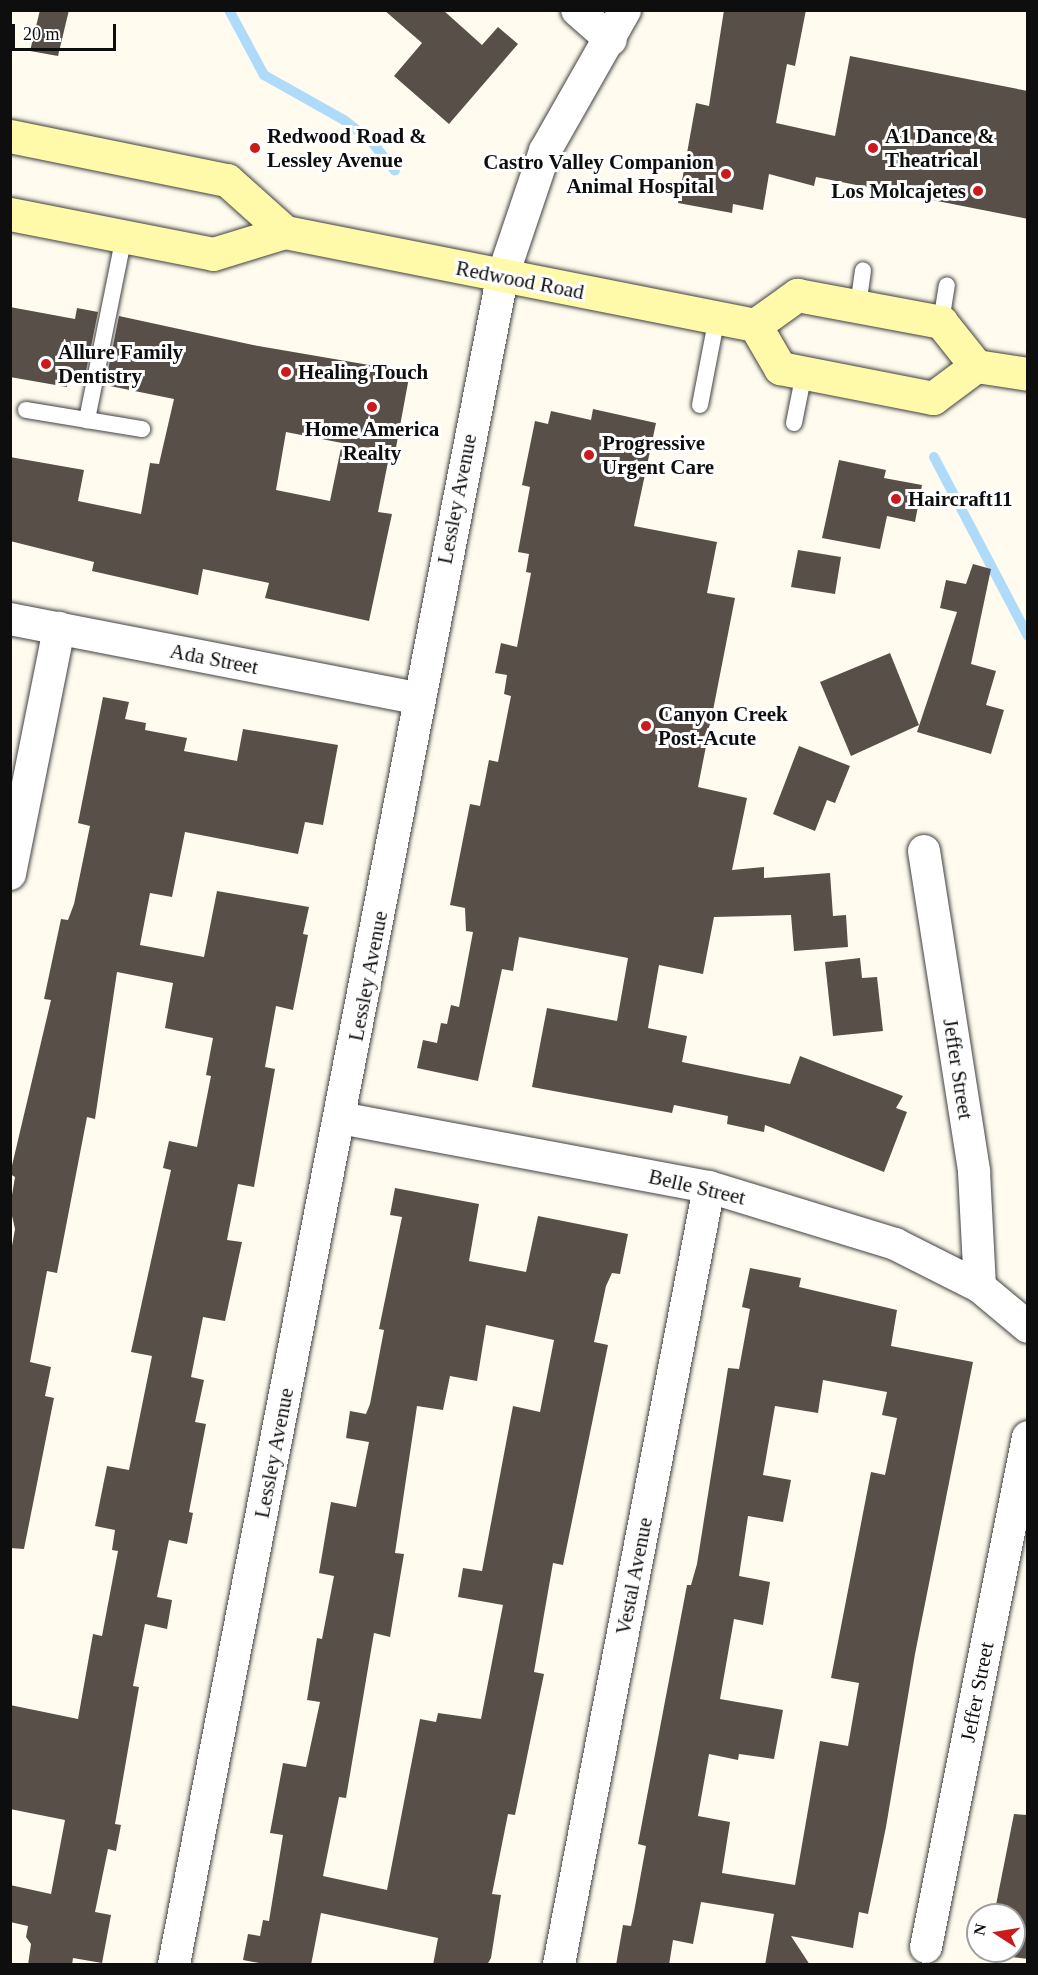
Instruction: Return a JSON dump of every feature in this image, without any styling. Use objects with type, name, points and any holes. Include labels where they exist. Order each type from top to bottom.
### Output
[{"type":"main road","name":"Redwood Road","points":[[10,136],[227,180],[285,232]]},
{"type":"main road","name":"Redwood Road","points":[[10,214],[213,254],[285,232],[502,278],[755,325]]},
{"type":"main road","points":[[975,366],[933,398],[780,368],[755,325],[797,296],[858,306],[941,322],[975,366],[1028,374]]},
{"type":"street","points":[[577,10],[611,40]]},
{"type":"street","name":"Lessley Avenue","points":[[174,1965],[340,1118],[418,698],[502,278],[545,151],[611,40],[625,10]]},
{"type":"street","name":"Ada Street","points":[[10,619],[418,698]]},
{"type":"street","points":[[10,874],[59,628]]},
{"type":"street","name":"Jeffer Street","points":[[924,851],[974,1172],[980,1287]]},
{"type":"street","name":"Belle Street","points":[[340,1118],[709,1187],[895,1244],[980,1287],[1028,1327]]},
{"type":"street","name":"Vestal Avenue","points":[[559,1965],[709,1187]]},
{"type":"street","name":"Jeffer Street","points":[[926,1947],[1028,1437]]},
{"type":"lane","points":[[87,420],[124,236]]},
{"type":"lane","points":[[858,306],[863,270]]},
{"type":"lane","points":[[941,322],[947,285]]},
{"type":"lane","points":[[700,405],[717,317]]},
{"type":"lane","points":[[794,423],[804,373]]},
{"type":"lane","points":[[26,410],[142,429]]},
{"type":"building","points":[[40,10],[69,10],[58,56],[30,51]]},
{"type":"building","points":[[384,10],[443,10],[482,45],[498,27],[518,44],[449,124],[394,76],[422,43]]},
{"type":"building","points":[[724,10],[806,10],[795,66],[787,64],[776,123],[835,136],[850,56],[1028,91],[1028,219],[816,177],[814,186],[769,174],[763,210],[733,204],[732,213],[678,203],[696,103],[709,106]]},
{"type":"building","name":"Allure Family Dentistry","points":[[10,307],[75,319],[77,308],[98,312],[84,381],[68,378],[67,387],[10,377]]},
{"type":"building","points":[[119,316],[253,345],[410,372],[395,453],[390,452],[378,512],[392,514],[369,621],[265,598],[269,583],[203,569],[198,595],[92,571],[94,562],[10,541],[10,457],[84,470],[78,501],[141,514],[150,463],[159,464],[174,399],[105,385]],"holes":[[[286,432],[342,443],[330,501],[276,490]]]},
{"type":"building","points":[[593,409],[656,423],[634,526],[717,542],[707,593],[735,598],[698,787],[747,798],[732,870],[764,867],[764,878],[830,873],[833,916],[846,915],[848,947],[794,951],[791,915],[714,917],[703,974],[659,965],[648,1028],[687,1036],[682,1062],[790,1084],[800,1056],[903,1096],[896,1108],[907,1112],[884,1172],[765,1125],[764,1132],[727,1124],[728,1116],[674,1105],[672,1113],[532,1087],[547,1008],[617,1021],[628,958],[519,937],[513,971],[502,969],[478,1081],[417,1068],[423,1040],[437,1043],[441,1023],[447,1024],[451,1005],[459,1007],[473,932],[466,931],[465,908],[450,905],[470,804],[480,806],[489,760],[498,762],[511,696],[504,694],[507,675],[495,673],[501,643],[517,647],[531,573],[526,572],[529,554],[518,552],[530,487],[522,485],[535,421],[548,424],[551,411],[591,420]]},
{"type":"building","points":[[839,460],[886,470],[884,478],[922,485],[915,522],[887,516],[880,549],[822,538]]},
{"type":"building","points":[[798,550],[841,557],[835,594],[791,587]]},
{"type":"building","points":[[973,564],[991,569],[971,664],[996,671],[986,705],[1004,710],[991,754],[917,732],[957,612],[940,608],[946,580],[966,584]]},
{"type":"building","points":[[890,653],[919,725],[851,756],[820,682]]},
{"type":"building","points":[[103,697],[129,702],[125,719],[146,723],[145,730],[187,738],[184,751],[237,761],[243,729],[338,745],[323,825],[305,822],[298,854],[185,832],[172,897],[150,893],[140,945],[204,957],[217,891],[309,907],[303,934],[308,935],[293,1010],[276,1006],[265,1067],[275,1069],[254,1187],[238,1184],[227,1240],[242,1242],[225,1321],[203,1317],[191,1377],[204,1380],[195,1422],[206,1424],[189,1512],[193,1513],[187,1544],[169,1540],[157,1597],[172,1600],[167,1629],[145,1624],[133,1686],[139,1687],[115,1824],[121,1825],[116,1851],[108,1849],[95,1912],[111,1915],[102,1963],[73,1958],[72,1965],[28,1965],[31,1944],[26,1937],[28,1926],[10,1922],[10,1885],[51,1894],[65,1820],[10,1809],[10,1705],[78,1719],[93,1634],[102,1636],[118,1551],[112,1550],[115,1530],[95,1526],[107,1466],[129,1470],[152,1356],[131,1352],[171,1170],[163,1168],[169,1141],[197,1147],[211,1076],[206,1075],[213,1038],[165,1028],[173,983],[117,972],[95,1119],[87,1117],[57,1273],[47,1271],[30,1362],[51,1367],[45,1396],[54,1398],[24,1549],[10,1548],[10,1257],[15,1229],[10,1207],[15,1177],[10,1174],[51,1000],[44,999],[61,919],[68,920],[74,904],[90,826],[78,823]]},
{"type":"building","points":[[799,746],[850,766],[835,803],[827,800],[815,831],[773,814]]},
{"type":"building","points":[[860,958],[862,978],[877,977],[883,1031],[833,1036],[825,962]]},
{"type":"building","points":[[395,1188],[479,1204],[469,1261],[526,1272],[538,1216],[628,1234],[620,1274],[612,1273],[606,1286],[594,1342],[608,1345],[563,1565],[553,1563],[534,1672],[544,1674],[515,1815],[508,1814],[492,1894],[501,1895],[491,1958],[487,1965],[433,1965],[438,1938],[321,1913],[311,1965],[270,1965],[243,1960],[248,1934],[260,1936],[263,1920],[269,1921],[283,1835],[270,1833],[283,1763],[306,1767],[320,1702],[307,1700],[317,1638],[322,1639],[334,1576],[319,1573],[331,1502],[356,1507],[369,1442],[346,1438],[350,1411],[366,1414],[370,1404],[384,1330],[379,1329],[402,1217],[390,1215]],"holes":[[[486,1325],[554,1340],[540,1412],[513,1406],[482,1571],[463,1568],[458,1597],[503,1605],[481,1719],[438,1713],[436,1722],[420,1719],[387,1890],[323,1876],[339,1797],[346,1798],[374,1633],[390,1637],[404,1554],[395,1553],[417,1406],[443,1410],[450,1376],[477,1381]]]},
{"type":"building","points":[[750,1268],[801,1278],[799,1287],[897,1310],[891,1346],[973,1362],[915,1654],[886,1827],[868,1914],[859,1912],[853,1948],[791,1936],[810,1965],[765,1965],[774,1914],[701,1902],[693,1944],[673,1940],[669,1965],[616,1965],[623,1925],[631,1926],[634,1912],[646,1846],[638,1844],[687,1585],[691,1585],[697,1564],[728,1368],[739,1369],[750,1309],[742,1307]],"holes":[[[823,1380],[887,1392],[882,1415],[897,1418],[885,1475],[871,1472],[831,1678],[859,1683],[848,1746],[820,1741],[795,1885],[722,1873],[730,1822],[698,1816],[709,1754],[738,1760],[739,1754],[774,1759],[783,1710],[720,1699],[734,1619],[763,1625],[770,1582],[739,1576],[748,1516],[783,1522],[791,1480],[763,1475],[775,1406],[818,1413]]]},
{"type":"building","points":[[1014,1814],[1028,1815],[1028,1959],[1026,1959],[1026,1903],[996,1903]]},
{"type":"waterway","points":[[229,10],[264,75],[344,120],[371,141],[395,171]]},
{"type":"waterway","points":[[934,457],[1028,636]]},
{"type":"place","name":"Redwood Road & Lessley Avenue","points":[[255,148]]},
{"type":"place","name":"A1 Dance & Theatrical","points":[[873,148]]},
{"type":"place","name":"Castro Valley Companion Animal Hospital","points":[[726,174]]},
{"type":"place","name":"Los Molcajetes","points":[[978,191]]},
{"type":"place","name":"Allure Family Dentistry","points":[[46,364]]},
{"type":"place","name":"Healing Touch","points":[[286,372]]},
{"type":"place","name":"Home America Realty","points":[[372,407]]},
{"type":"place","name":"Progressive Urgent Care","points":[[589,455]]},
{"type":"place","name":"Haircraft11","points":[[896,499]]},
{"type":"place","name":"Canyon Creek Post-Acute","points":[[646,726]]}]
